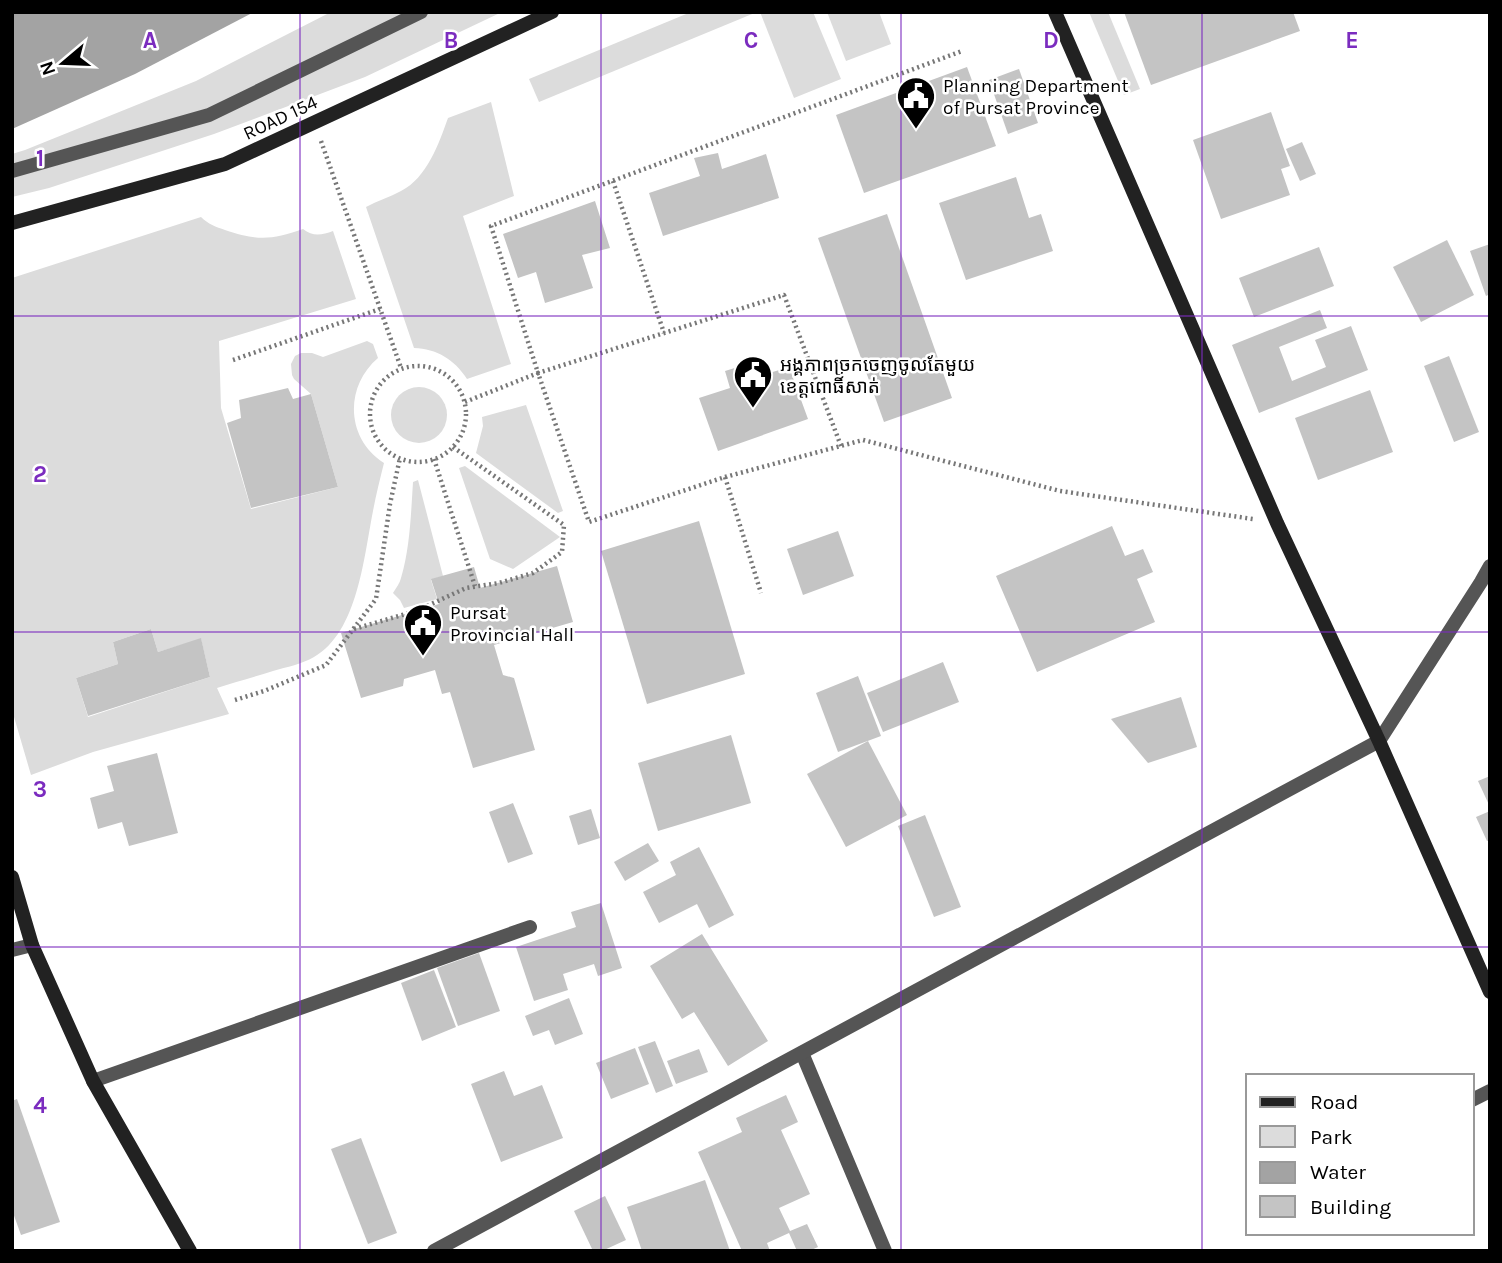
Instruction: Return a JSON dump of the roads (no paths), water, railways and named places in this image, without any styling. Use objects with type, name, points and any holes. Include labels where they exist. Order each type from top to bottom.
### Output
[{"type":"street","points":[[12,171],[209,115],[421,12]]},
{"type":"street","name":"ROAD 154","points":[[12,223],[225,164],[552,12]]},
{"type":"street","points":[[1055,12],[1277,523],[1379,741],[1490,992]]},
{"type":"street","points":[[434,1251],[1379,741],[1490,566]]},
{"type":"street","points":[[12,877],[33,946],[93,1081],[190,1251]]},
{"type":"street","points":[[93,1081],[530,927]]},
{"type":"street","points":[[12,950],[33,946]]},
{"type":"street","points":[[802,1054],[885,1251]]},
{"type":"street","points":[[1474,1099],[1490,1091]]},
{"type":"water","points":[[12,12],[254,12],[135,74],[12,129]]},
{"type":"place","name":"Planning Department of Pursat Province","points":[[916,130]]},
{"type":"place","name":"អង្គភាពច្រកចេញចូលតែមួយ ខេត្តពោធិ៍សាត់","points":[[753,409]]},
{"type":"place","name":"Pursat Provincial Hall","points":[[423,657]]}]
